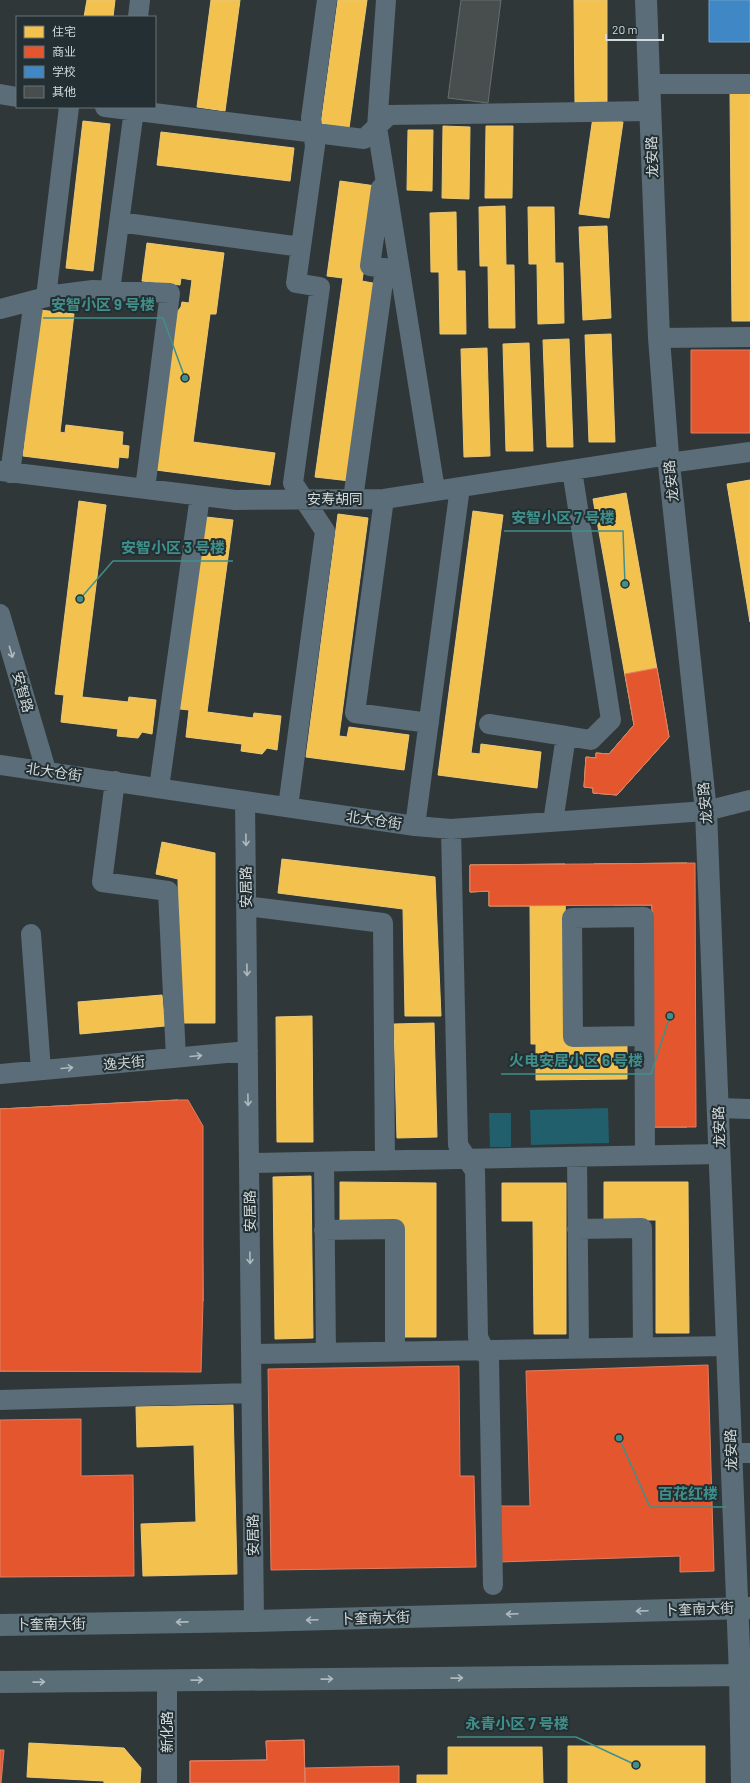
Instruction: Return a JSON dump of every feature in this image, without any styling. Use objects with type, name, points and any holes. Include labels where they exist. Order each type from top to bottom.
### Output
[{"type":"main road","name":"卜奎南大街","points":[[0,1625],[254,1621],[744,1608]]},
{"type":"main road","points":[[0,1682],[745,1675]]},
{"type":"street","points":[[138,16],[140,0]]},
{"type":"street","points":[[288,807],[325,531],[293,482],[320,286],[296,283],[315,146],[312,118],[327,0]]},
{"type":"street","points":[[386,0],[377,127],[435,490]]},
{"type":"street","name":"龙安路","points":[[646,0],[659,338],[668,459],[706,810],[727,1346],[741,1453],[744,1608]]},
{"type":"street","points":[[649,84],[750,84]]},
{"type":"street","points":[[0,94],[16,97]]},
{"type":"street","points":[[5,472],[40,298],[69,108]]},
{"type":"street","points":[[116,108],[364,139],[389,115],[650,111]]},
{"type":"street","points":[[110,291],[119,222],[128,109]]},
{"type":"street","points":[[353,499],[385,268],[370,266],[384,167]]},
{"type":"street","points":[[119,222],[301,247]]},
{"type":"street","points":[[0,309],[40,298],[93,290],[170,293],[145,489]]},
{"type":"street","points":[[659,338],[750,337]]},
{"type":"street","name":"安寿胡同","points":[[5,472],[235,500],[384,499],[572,470],[668,459],[750,452]]},
{"type":"street","points":[[489,724],[591,740],[612,720],[572,470]]},
{"type":"street","points":[[415,826],[460,487]]},
{"type":"street","points":[[159,788],[200,496]]},
{"type":"street","points":[[384,499],[355,713],[428,723]]},
{"type":"street","name":"安智路","points":[[0,614],[46,770]]},
{"type":"street","points":[[553,822],[566,736]]},
{"type":"street","name":"北大仓街","points":[[0,765],[46,770],[415,826],[451,829],[706,810],[750,800]]},
{"type":"street","points":[[115,781],[102,882],[168,891],[176,1058]]},
{"type":"street","name":"安居路","points":[[245,801],[254,1621]]},
{"type":"street","points":[[451,829],[458,1145],[475,1171],[478,1338],[489,1360],[492,1584]]},
{"type":"street","points":[[246,906],[383,924],[384,1161]]},
{"type":"street","points":[[644,1036],[573,1037],[572,918],[644,917],[645,1156]]},
{"type":"street","points":[[31,934],[41,1070]]},
{"type":"street","name":"逸夫街","points":[[0,1074],[248,1051]]},
{"type":"street","points":[[718,1108],[750,1109]]},
{"type":"street","points":[[249,1163],[720,1154]]},
{"type":"street","points":[[577,1157],[579,1349]]},
{"type":"street","points":[[324,1162],[326,1353]]},
{"type":"street","points":[[577,1229],[642,1228],[643,1348]]},
{"type":"street","points":[[324,1230],[395,1229],[395,1352]]},
{"type":"street","points":[[251,1354],[727,1346]]},
{"type":"street","points":[[0,1400],[252,1393]]},
{"type":"street","points":[[742,1783],[746,1727],[744,1608]]},
{"type":"street","name":"新化路","points":[[167,1680],[167,1783]]},
{"type":"shaded area","points":[[608,1108],[609,1143],[531,1145],[530,1110]]},
{"type":"shaded area","points":[[489,1113],[511,1113],[511,1147],[490,1147]]},
{"type":"building: 住宅","points":[[87,0],[115,0],[113,16],[84,16]]},
{"type":"building: 住宅","points":[[211,0],[240,0],[225,111],[197,107]]},
{"type":"building: 住宅","points":[[338,0],[367,0],[349,128],[321,124]]},
{"type":"building: 住宅","points":[[574,0],[607,0],[607,106],[575,106]]},
{"type":"building: 住宅","points":[[730,92],[750,92],[750,321],[732,321]]},
{"type":"building: 住宅","points":[[593,117],[623,122],[609,218],[579,214]]},
{"type":"building: 住宅","points":[[83,121],[110,124],[93,271],[66,268]]},
{"type":"building: 住宅","points":[[443,126],[470,127],[469,199],[442,198]]},
{"type":"building: 住宅","points":[[486,126],[513,126],[512,198],[485,198]]},
{"type":"building: 住宅","points":[[408,130],[433,130],[432,191],[407,190]]},
{"type":"building: 住宅","points":[[161,132],[294,148],[290,181],[157,165]]},
{"type":"building: 住宅","points":[[340,181],[376,186],[362,281],[378,284],[350,481],[315,477],[343,278],[327,276]]},
{"type":"building: 住宅","points":[[505,206],[506,265],[514,265],[515,328],[489,328],[488,266],[480,266],[479,207]]},
{"type":"building: 住宅","points":[[528,207],[554,207],[555,263],[563,263],[564,323],[538,324],[537,264],[529,264]]},
{"type":"building: 住宅","points":[[456,212],[457,271],[465,271],[466,334],[440,334],[439,272],[431,272],[430,213]]},
{"type":"building: 住宅","points":[[607,226],[611,318],[583,320],[579,227]]},
{"type":"building: 住宅","points":[[147,243],[224,253],[216,314],[210,314],[193,442],[275,453],[270,485],[156,470],[177,312],[181,307],[182,302],[189,303],[192,280],[181,278],[180,285],[142,281]]},
{"type":"building: 住宅","points":[[40,310],[74,314],[60,432],[65,433],[66,425],[123,432],[122,445],[129,446],[128,458],[119,457],[118,468],[23,456]]},
{"type":"building: 住宅","points":[[611,334],[615,442],[589,442],[585,335]]},
{"type":"building: 住宅","points":[[569,339],[573,447],[547,447],[543,340]]},
{"type":"building: 住宅","points":[[529,343],[533,451],[506,451],[503,344]]},
{"type":"building: 住宅","points":[[487,348],[490,456],[464,457],[461,349]]},
{"type":"building: 住宅","points":[[750,480],[750,622],[727,484]]},
{"type":"building: 住宅","points":[[626,493],[669,737],[617,795],[593,793],[593,788],[584,787],[586,757],[596,758],[596,753],[609,754],[634,725],[593,499]]},
{"type":"building: 住宅","points":[[79,501],[106,505],[82,697],[128,702],[129,697],[156,700],[152,734],[142,732],[138,738],[117,736],[118,729],[61,722],[64,695],[55,694]]},
{"type":"building: 住宅","points":[[473,511],[503,515],[471,753],[480,754],[481,744],[541,752],[537,788],[438,775]]},
{"type":"building: 住宅","points":[[338,514],[368,518],[339,736],[347,737],[349,727],[409,735],[404,770],[306,757]]},
{"type":"building: 住宅","points":[[206,517],[233,520],[207,712],[253,718],[254,713],[281,716],[277,750],[267,748],[262,754],[241,751],[242,744],[186,737],[189,710],[180,709]]},
{"type":"building: 住宅","points":[[162,842],[215,853],[215,1023],[180,1023],[178,879],[156,874]]},
{"type":"building: 住宅","points":[[282,859],[435,877],[441,1016],[405,1016],[403,909],[278,893]]},
{"type":"building: 住宅","points":[[687,863],[687,1127],[653,1127],[652,905],[613,905],[613,889],[594,889],[594,864]]},
{"type":"building: 住宅","points":[[565,864],[566,1042],[627,1042],[627,1079],[536,1080],[536,1044],[531,1044],[530,906],[489,906],[489,891],[470,892],[470,865]]},
{"type":"building: 住宅","points":[[162,995],[165,1026],[80,1034],[78,1002]]},
{"type":"building: 住宅","points":[[312,1016],[313,1142],[277,1142],[276,1017]]},
{"type":"building: 住宅","points":[[434,1023],[437,1137],[397,1138],[394,1024]]},
{"type":"building: 住宅","points":[[178,1100],[187,1115],[196,1117],[199,1124],[199,1148],[12,1148],[12,1133],[0,1133],[0,1109]]},
{"type":"building: 住宅","points":[[0,1133],[12,1133],[11,1309],[0,1309]]},
{"type":"building: 住宅","points":[[311,1176],[313,1338],[275,1339],[273,1177]]},
{"type":"building: 住宅","points":[[202,1179],[203,1301],[154,1302],[154,1180]]},
{"type":"building: 住宅","points":[[340,1182],[436,1183],[436,1337],[402,1337],[402,1223],[340,1223]]},
{"type":"building: 住宅","points":[[604,1182],[688,1182],[689,1333],[656,1333],[656,1220],[604,1220]]},
{"type":"building: 住宅","points":[[502,1183],[566,1183],[566,1334],[534,1334],[533,1221],[502,1221]]},
{"type":"building: 住宅","points":[[0,1309],[106,1310],[106,1371],[0,1371]]},
{"type":"building: 住宅","points":[[233,1405],[237,1574],[143,1576],[141,1524],[196,1522],[194,1445],[137,1447],[136,1407]]},
{"type":"building: 住宅","points":[[29,1743],[124,1748],[141,1768],[140,1783],[104,1783],[104,1781],[27,1777]]},
{"type":"building: 住宅","points":[[568,1746],[705,1746],[705,1783],[568,1783]]},
{"type":"building: 住宅","points":[[448,1747],[542,1747],[543,1783],[417,1783],[417,1775],[448,1775]]},
{"type":"building: 商业","points":[[691,350],[750,350],[750,433],[691,433]]},
{"type":"building: 商业","points":[[657,668],[669,737],[617,795],[593,793],[593,788],[584,787],[586,757],[596,758],[596,753],[609,754],[634,725],[625,674]]},
{"type":"building: 商业","points":[[695,863],[696,1127],[653,1127],[652,905],[489,906],[489,891],[470,892],[470,865]]},
{"type":"building: 商业","points":[[188,1100],[203,1126],[203,1301],[201,1372],[0,1371],[0,1109]]},
{"type":"building: 商业","points":[[708,1365],[714,1571],[680,1572],[680,1556],[499,1562],[497,1506],[530,1506],[526,1371]]},
{"type":"building: 商业","points":[[459,1366],[460,1476],[474,1476],[476,1567],[271,1570],[268,1369]]},
{"type":"building: 商业","points":[[81,1419],[81,1476],[133,1475],[134,1576],[0,1577],[0,1420]]},
{"type":"building: 商业","points":[[304,1740],[305,1783],[190,1783],[190,1761],[267,1760],[266,1741]]},
{"type":"building: 商业","points":[[304,1740],[305,1783],[190,1783],[190,1761],[267,1760],[266,1741]]},
{"type":"building: 商业","points":[[0,1750],[4,1750],[1,1783],[0,1783]]},
{"type":"building: 商业","points":[[399,1766],[399,1783],[305,1783],[305,1768]]},
{"type":"building: 学校","points":[[709,0],[750,0],[750,42],[709,42]]},
{"type":"building: 其他","points":[[461,0],[501,0],[488,103],[448,98]]},
{"type":"place","name":"安智小区 9 号楼","points":[[185,378]]},
{"type":"place","name":"安智小区 7 号楼","points":[[625,584]]},
{"type":"place","name":"安智小区 3 号楼","points":[[80,599]]},
{"type":"place","name":"火电安居小区 6 号楼","points":[[670,1016]]},
{"type":"place","name":"百花红楼","points":[[619,1438]]},
{"type":"place","name":"永青小区 7 号楼","points":[[636,1765]]}]
